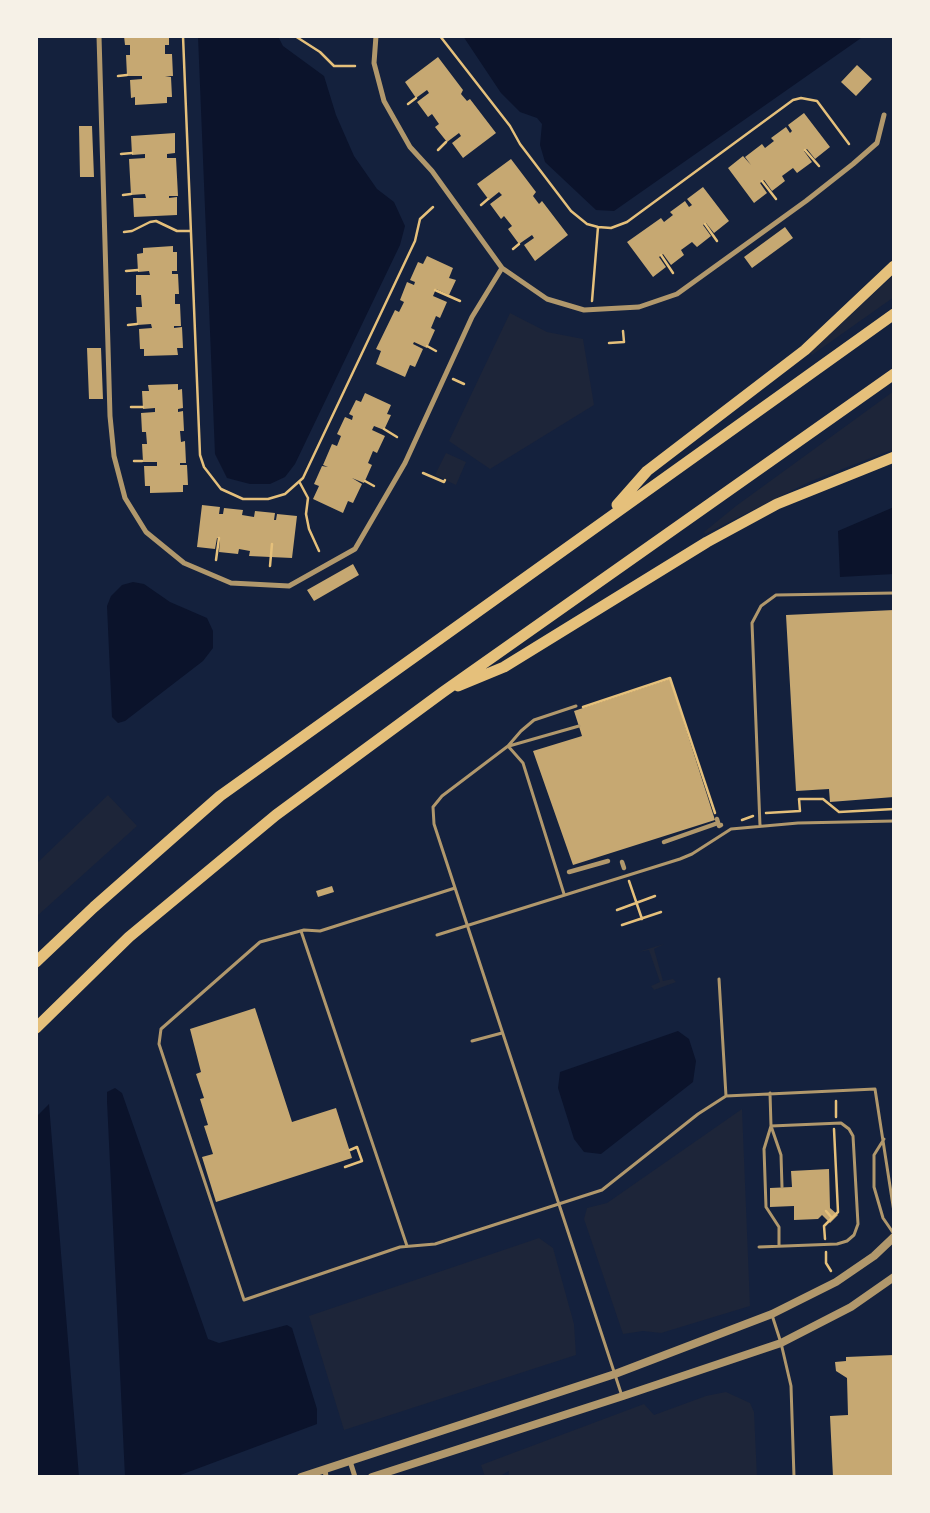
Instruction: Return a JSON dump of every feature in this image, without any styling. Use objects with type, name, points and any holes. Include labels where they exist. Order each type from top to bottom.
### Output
[{"type":"highway","points":[[601,524],[647,471],[805,350],[894,266]]},
{"type":"highway","points":[[36,962],[94,906],[220,796],[894,314]]},
{"type":"highway","points":[[36,1028],[129,937],[276,815],[443,692],[894,374]]},
{"type":"highway","points":[[443,692],[504,667],[707,542],[777,504],[894,457]]},
{"type":"street","points":[[99,36],[110,416],[114,456],[125,498],[146,532],[184,563],[231,583],[289,586],[355,549],[404,462],[472,317],[502,268]]},
{"type":"street","points":[[376,36],[374,63],[384,101],[410,147],[432,171],[502,268],[547,299],[584,310],[639,307],[677,294],[806,201],[877,144],[884,115]]},
{"type":"street","points":[[664,842],[719,822]]},
{"type":"street","points":[[569,872],[608,861]]},
{"type":"street","points":[[622,862],[624,868]]},
{"type":"street","points":[[301,1477],[326,1473],[350,1461],[615,1374],[772,1314],[836,1282],[874,1256],[894,1235]]},
{"type":"street","points":[[372,1477],[781,1343],[851,1307],[894,1277]]},
{"type":"street","points":[[350,1461],[355,1477]]},
{"type":"lane","points":[[760,826],[752,623],[761,606],[776,596],[894,593]]},
{"type":"lane","points":[[576,706],[534,720],[508,746],[442,796],[433,807],[434,824],[623,1396]]},
{"type":"lane","points":[[508,746],[520,745],[579,726]]},
{"type":"lane","points":[[508,746],[523,763],[564,894]]},
{"type":"lane","points":[[437,935],[692,854],[731,829],[798,823],[894,821]]},
{"type":"lane","points":[[455,888],[320,931],[301,931],[260,942],[161,1029],[159,1044],[244,1300],[406,1246],[435,1244],[602,1190],[698,1114],[726,1096],[875,1090],[894,1212]]},
{"type":"lane","points":[[301,931],[406,1246]]},
{"type":"lane","points":[[719,979],[726,1096]]},
{"type":"lane","points":[[472,1041],[502,1033]]},
{"type":"lane","points":[[770,1093],[771,1126],[781,1155],[782,1187]]},
{"type":"lane","points":[[759,1247],[825,1245],[847,1241],[854,1235],[858,1224],[853,1136],[849,1129],[841,1122],[771,1126]]},
{"type":"lane","points":[[771,1126],[764,1149],[766,1207],[779,1227],[779,1246]]},
{"type":"lane","points":[[884,1139],[874,1155],[874,1187],[883,1218],[894,1235]]},
{"type":"lane","points":[[772,1314],[791,1386],[794,1477]]},
{"type":"path","points":[[183,36],[200,455],[204,467],[221,488],[243,499],[268,499],[285,494],[300,482],[318,449],[414,241],[420,219],[433,207]]},
{"type":"path","points":[[295,36],[320,52],[334,66],[355,66]]},
{"type":"path","points":[[440,36],[510,126],[520,144],[571,211],[587,224],[598,227],[619,227],[634,218],[793,100],[801,98],[817,101],[849,144]]},
{"type":"path","points":[[118,76],[127,75]]},
{"type":"path","points":[[408,104],[416,98]]},
{"type":"path","points":[[438,150],[446,142]]},
{"type":"path","points":[[806,150],[819,166]]},
{"type":"path","points":[[121,154],[132,153]]},
{"type":"path","points":[[762,181],[776,199]]},
{"type":"path","points":[[123,195],[131,194]]},
{"type":"path","points":[[480,205],[488,199]]},
{"type":"path","points":[[124,232],[132,232],[150,222],[156,221],[177,231],[191,231]]},
{"type":"path","points":[[705,224],[717,241]]},
{"type":"path","points":[[591,305],[598,227]]},
{"type":"path","points":[[513,249],[519,244]]},
{"type":"path","points":[[661,255],[674,273]]},
{"type":"path","points":[[126,271],[138,270]]},
{"type":"path","points":[[435,290],[460,301]]},
{"type":"path","points":[[128,325],[137,324]]},
{"type":"path","points":[[610,343],[624,342],[623,331]]},
{"type":"path","points":[[427,346],[436,351]]},
{"type":"path","points":[[453,379],[464,384]]},
{"type":"path","points":[[131,407],[143,407]]},
{"type":"path","points":[[384,429],[397,436]]},
{"type":"path","points":[[134,461],[142,461]]},
{"type":"path","points":[[424,473],[444,482],[445,480]]},
{"type":"path","points":[[365,481],[374,486]]},
{"type":"path","points":[[300,482],[308,498],[306,514],[308,530],[319,551]]},
{"type":"path","points":[[216,560],[219,538]]},
{"type":"path","points":[[270,566],[272,544]]},
{"type":"path","points":[[576,706],[582,707],[670,678],[719,822]]},
{"type":"path","points":[[771,811],[800,811],[799,799],[823,799],[839,812],[894,809]]},
{"type":"path","points":[[626,875],[642,919]]},
{"type":"path","points":[[617,910],[655,896]]},
{"type":"path","points":[[622,926],[660,912]]},
{"type":"path","points":[[831,1271],[826,1263],[824,1226],[838,1212],[834,1134],[836,1100]]},
{"type":"path","points":[[345,1167],[362,1161],[357,1147],[350,1150]]},
{"type":"path","points":[[826,1211],[832,1218]]},
{"type":"shaded area","points":[[198,36],[278,36],[283,46],[324,76],[336,115],[354,156],[377,189],[394,202],[405,226],[400,245],[295,464],[285,477],[270,484],[250,484],[227,478],[215,454]]},
{"type":"shaded area","points":[[463,36],[864,36],[614,211],[596,210],[545,162],[540,145],[542,124],[537,118],[520,112],[501,93]]},
{"type":"shaded area","points":[[894,275],[894,297],[812,355],[810,352]]},
{"type":"shaded area","points":[[510,313],[547,332],[583,339],[594,405],[490,469],[449,441]]},
{"type":"shaded area","points":[[894,391],[894,449],[809,482],[705,534],[704,532],[736,506]]},
{"type":"shaded area","points":[[446,453],[466,462],[456,485],[435,475]]},
{"type":"shaded area","points":[[894,507],[894,574],[840,577],[838,531]]},
{"type":"shaded area","points":[[133,582],[144,584],[170,602],[207,618],[213,631],[213,648],[203,661],[125,721],[118,723],[112,717],[107,606],[111,596],[122,585]]},
{"type":"shaded area","points":[[108,795],[137,826],[36,917],[36,864]]},
{"type":"shaded area","points":[[664,944],[654,949],[663,981],[673,979],[676,982],[654,990],[651,986],[660,982],[649,950],[638,952]]},
{"type":"shaded area","points":[[678,1031],[689,1039],[696,1061],[693,1082],[601,1154],[584,1152],[574,1139],[558,1088],[560,1072]]},
{"type":"shaded area","points":[[115,1088],[122,1093],[208,1339],[219,1343],[287,1325],[292,1328],[317,1409],[317,1424],[175,1477],[125,1477],[107,1101],[107,1092]]},
{"type":"shaded area","points":[[49,1104],[79,1477],[36,1477],[36,1117]]},
{"type":"shaded area","points":[[742,1109],[750,1306],[661,1333],[643,1331],[623,1334],[584,1219],[587,1208],[607,1203]]},
{"type":"shaded area","points":[[539,1238],[553,1248],[574,1324],[576,1355],[344,1430],[309,1316]]},
{"type":"shaded area","points":[[726,1392],[750,1403],[754,1412],[757,1477],[508,1477],[509,1471],[498,1477],[485,1477],[481,1465],[644,1404],[654,1415],[706,1396]]},
{"type":"building","points":[[124,36],[169,36],[169,45],[165,45],[165,54],[172,54],[173,76],[165,76],[171,77],[172,97],[167,97],[167,103],[135,105],[135,97],[131,98],[130,80],[142,79],[142,76],[127,76],[126,55],[130,55],[130,45],[125,45]]},
{"type":"building","points":[[438,57],[463,90],[461,94],[467,101],[470,99],[496,133],[463,158],[452,143],[461,136],[459,133],[447,142],[435,127],[439,124],[432,114],[428,117],[417,102],[429,93],[427,90],[416,98],[405,82]]},
{"type":"building","points":[[857,65],[872,79],[856,96],[841,82]]},
{"type":"building","points":[[804,113],[830,147],[815,159],[807,149],[804,151],[812,162],[797,173],[793,168],[782,176],[785,181],[772,191],[764,180],[760,183],[767,193],[754,203],[728,168],[743,156],[751,165],[745,157],[762,144],[765,148],[774,141],[771,138],[786,127],[790,133],[792,131],[788,125]]},
{"type":"building","points":[[79,126],[92,126],[94,177],[80,177]]},
{"type":"building","points":[[175,133],[175,153],[167,154],[167,158],[176,158],[178,196],[169,196],[169,198],[177,197],[177,215],[134,217],[133,198],[146,198],[145,194],[131,195],[129,159],[145,158],[145,154],[132,155],[131,136]]},
{"type":"building","points":[[511,159],[536,192],[533,196],[539,204],[542,201],[568,235],[535,261],[524,245],[534,238],[532,235],[519,244],[508,229],[512,226],[504,216],[501,219],[490,204],[502,195],[499,192],[489,200],[477,184]]},
{"type":"building","points":[[703,187],[729,221],[714,233],[706,223],[703,225],[711,236],[697,247],[692,242],[681,250],[684,255],[671,265],[663,254],[659,257],[666,267],[653,277],[627,242],[661,218],[664,222],[673,215],[670,212],[685,201],[689,207],[692,205],[687,199]]},
{"type":"building","points":[[785,227],[793,238],[752,268],[744,257]]},
{"type":"building","points":[[173,246],[173,252],[177,252],[177,271],[172,271],[172,274],[178,274],[179,294],[175,294],[175,304],[180,304],[181,326],[174,326],[174,328],[182,327],[183,348],[177,348],[178,355],[144,356],[144,349],[140,349],[139,329],[152,328],[151,324],[137,325],[136,307],[142,307],[141,295],[136,295],[136,275],[150,275],[149,271],[138,272],[137,254],[143,253],[143,248]]},
{"type":"building","points":[[427,256],[453,268],[449,278],[456,280],[449,295],[436,289],[433,296],[447,302],[440,318],[436,316],[431,328],[435,330],[427,348],[414,342],[413,344],[423,349],[415,367],[410,365],[405,377],[376,364],[381,351],[376,349],[395,310],[399,312],[404,302],[400,300],[407,282],[414,285],[415,282],[410,280],[418,262],[423,264]]},
{"type":"building","points":[[87,348],[101,348],[103,399],[89,399]]},
{"type":"building","points":[[178,384],[178,390],[182,389],[183,408],[178,409],[178,412],[183,411],[184,431],[180,431],[181,442],[185,441],[186,463],[180,463],[180,465],[187,465],[188,485],[183,485],[183,492],[150,493],[150,486],[145,486],[144,466],[157,466],[157,462],[143,462],[142,444],[147,444],[146,432],[142,432],[141,413],[155,412],[155,408],[143,409],[142,391],[149,391],[148,385]]},
{"type":"building","points":[[365,393],[391,405],[387,414],[391,415],[384,430],[374,426],[372,430],[385,436],[377,453],[373,451],[368,463],[372,465],[364,483],[352,478],[362,484],[353,503],[348,501],[343,513],[313,499],[319,486],[314,484],[322,466],[328,467],[323,465],[332,444],[337,446],[341,436],[337,434],[345,417],[352,420],[353,416],[349,414],[356,400],[361,402]]},
{"type":"building","points":[[202,505],[220,507],[219,514],[223,514],[224,508],[243,510],[242,515],[254,517],[255,511],[275,513],[274,520],[276,520],[277,514],[297,516],[292,558],[249,556],[250,551],[239,549],[238,554],[219,552],[220,538],[217,538],[215,549],[197,547]]},
{"type":"building","points":[[353,564],[359,575],[314,601],[307,590]]},
{"type":"building","points":[[894,610],[894,797],[830,802],[829,789],[796,791],[786,615]]},
{"type":"building","points":[[670,679],[715,820],[573,865],[533,751],[582,736],[574,711]]},
{"type":"building","points":[[332,886],[334,892],[318,897],[316,891]]},
{"type":"building","points":[[255,1008],[292,1122],[336,1108],[352,1158],[216,1202],[202,1157],[213,1154],[204,1126],[208,1125],[200,1099],[204,1098],[196,1074],[201,1072],[190,1029]]},
{"type":"building","points":[[829,1169],[830,1208],[838,1215],[830,1223],[822,1215],[818,1219],[794,1220],[794,1206],[770,1207],[770,1188],[792,1187],[791,1171]]},
{"type":"building","points":[[894,1355],[894,1477],[833,1477],[830,1416],[848,1415],[847,1378],[836,1371],[835,1362],[846,1361],[846,1357]]}]
